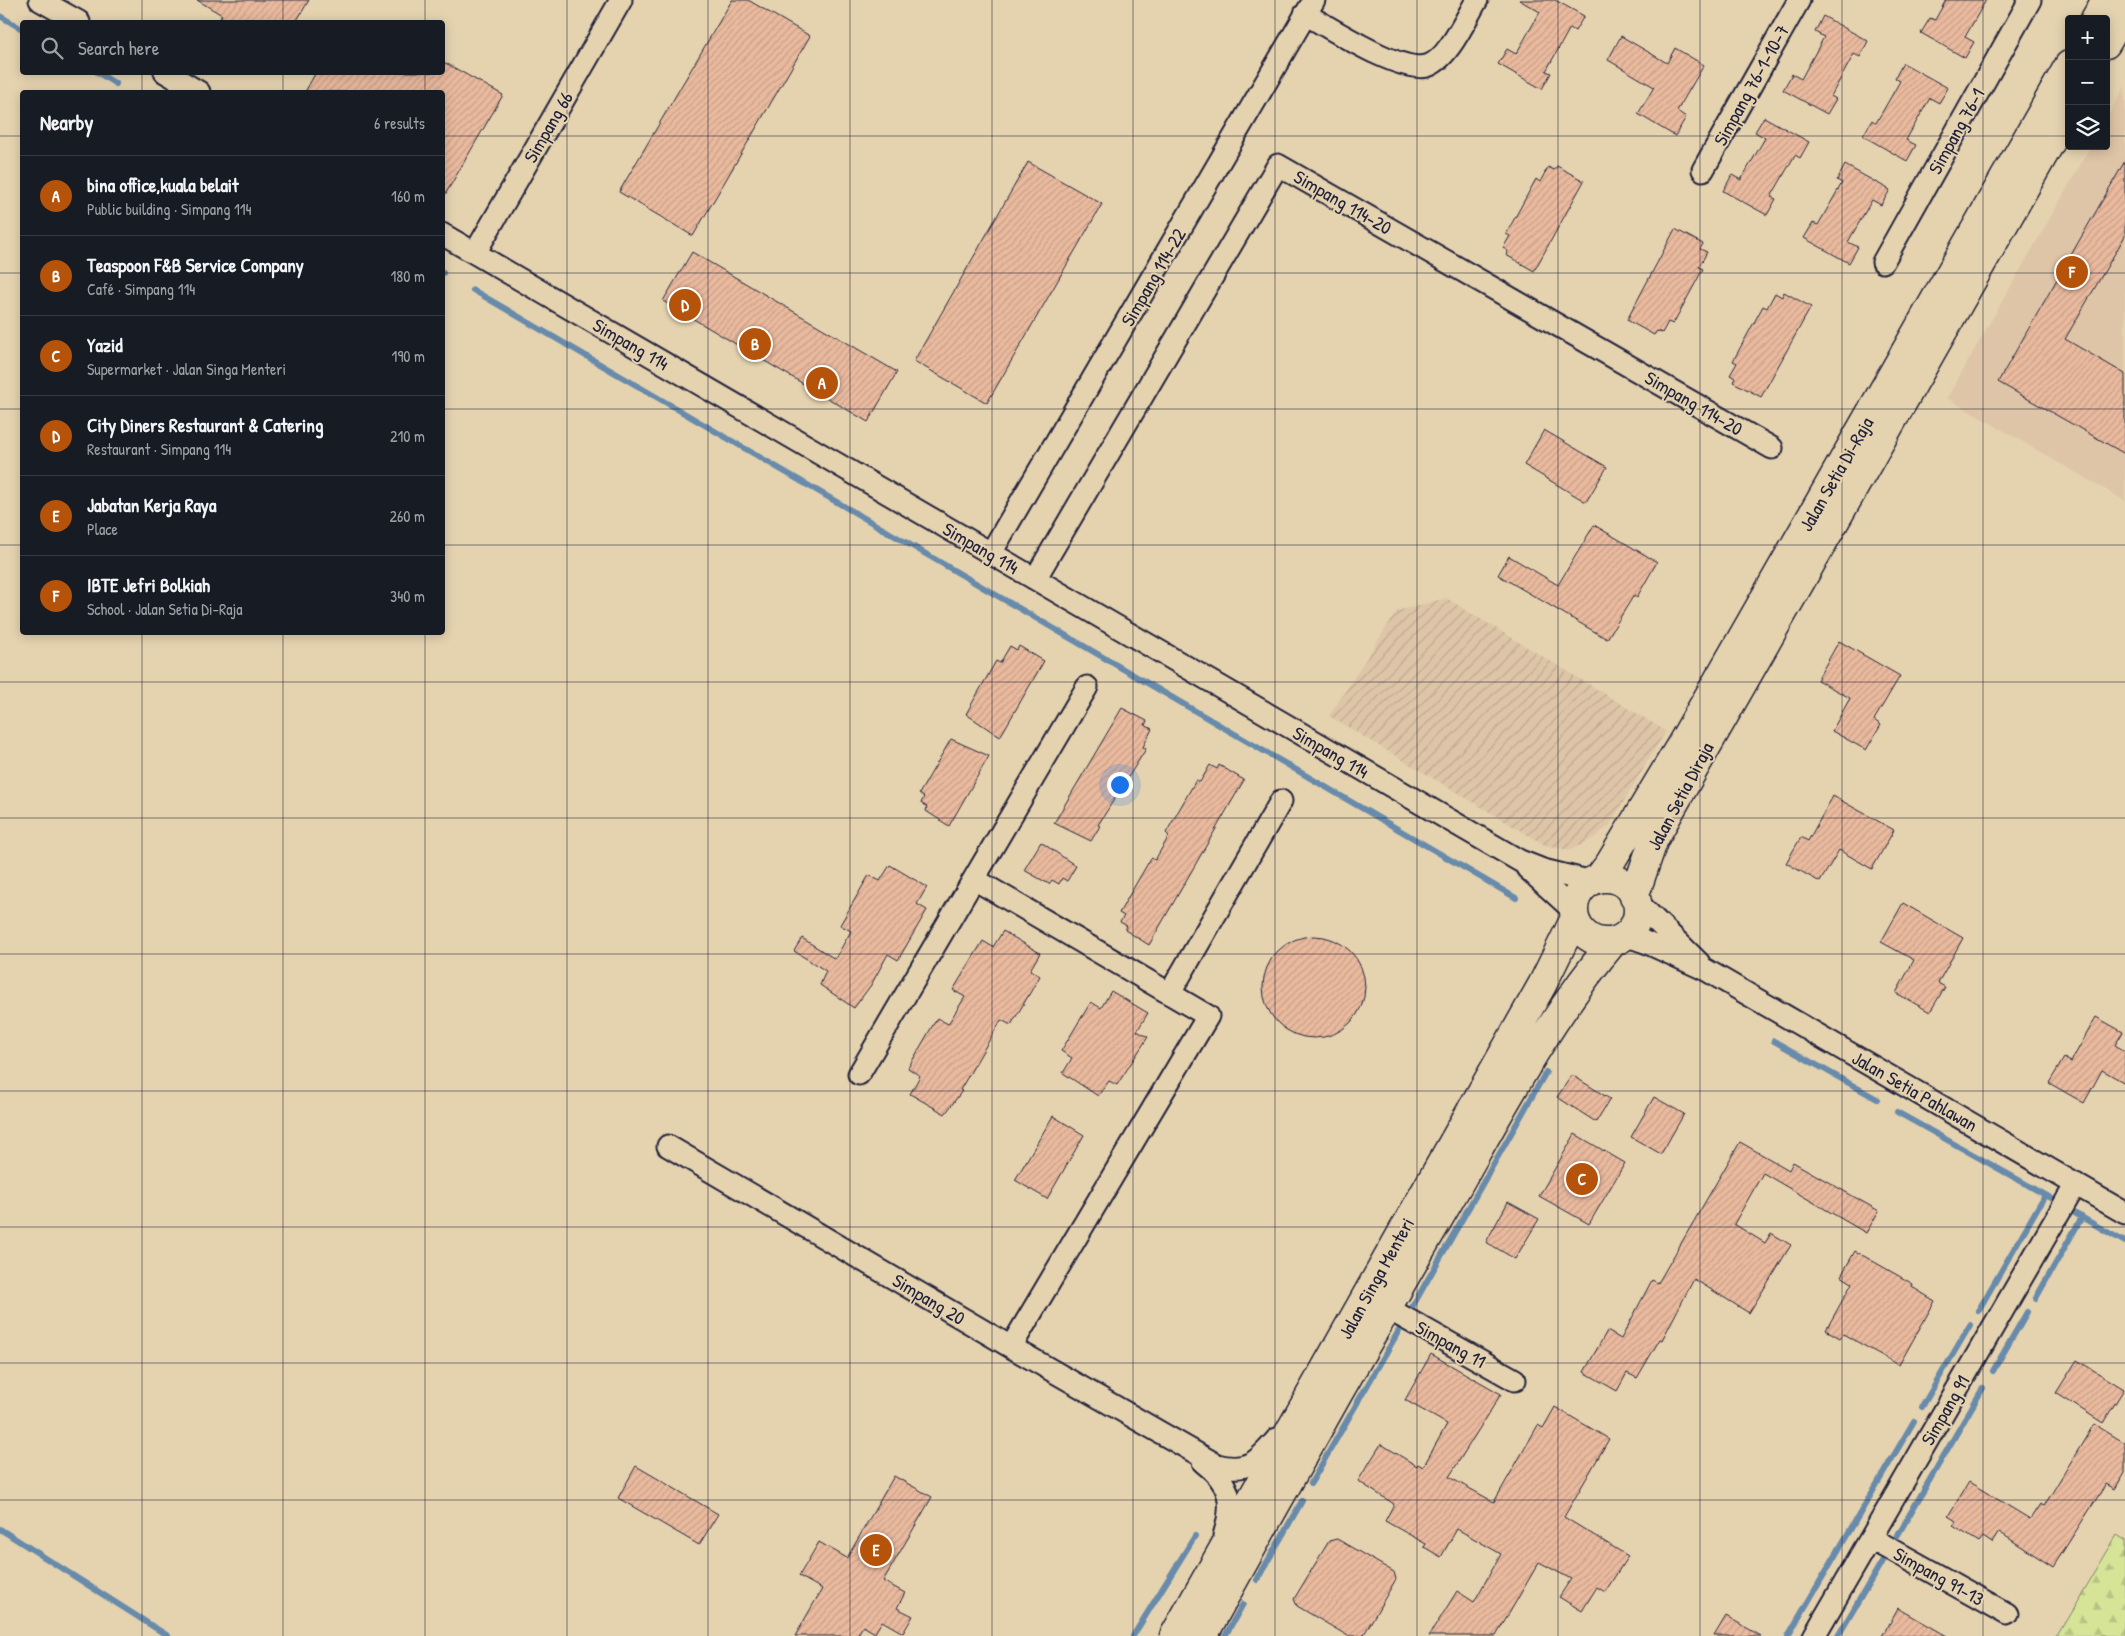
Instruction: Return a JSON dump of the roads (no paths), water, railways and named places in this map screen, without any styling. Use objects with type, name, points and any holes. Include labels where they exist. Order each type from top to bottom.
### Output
[{"type":"main road","points":[[2097,15],[2106,0]]},
{"type":"main road","points":[[2110,37],[2125,11]]},
{"type":"main road","name":"Jalan Setia Di-Raja","points":[[1595,881],[1610,863],[1682,743],[2065,72]]},
{"type":"main road","name":"Jalan Setia Di-Raja","points":[[1719,724],[2065,117]]},
{"type":"main road","name":"Jalan Setia Diraja","points":[[1636,899],[1654,839],[1719,724]]},
{"type":"main road","points":[[1617,880],[1627,886],[1636,899],[1638,914],[1636,920],[1620,938],[1602,942],[1590,938],[1581,930],[1575,915],[1579,894],[1595,881],[1617,880]]},
{"type":"main road","name":"Jalan Singa Menteri","points":[[1174,1636],[1542,985],[1575,915]]},
{"type":"main road","name":"Jalan Singa Menteri","points":[[1203,1636],[1387,1308],[1567,1002],[1620,938]]},
{"type":"street","points":[[40,0],[75,20]]},
{"type":"street","name":"Simpang 66","points":[[475,253],[621,0]]},
{"type":"street","points":[[1310,7],[1391,61],[1408,66],[1427,66],[1439,58],[1452,44],[1477,0]]},
{"type":"street","name":"Simpang 76-1-10-7","points":[[1703,170],[1799,0]]},
{"type":"street","name":"Simpang 76-1","points":[[1883,262],[2030,0]]},
{"type":"street","name":"Simpang 114-22","points":[[991,553],[1310,7]]},
{"type":"street","points":[[170,75],[196,90]]},
{"type":"street","name":"Simpang 114-20","points":[[1035,580],[1278,165],[1772,448]]},
{"type":"street","name":"Simpang 114","points":[[445,236],[1520,861],[1543,870],[1595,881]]},
{"type":"street","points":[[859,1074],[1087,687]]},
{"type":"street","points":[[1170,993],[1281,801]]},
{"type":"street","name":"Simpang 114","points":[[1520,861],[1575,915]]},
{"type":"street","points":[[974,879],[1208,1016],[1011,1347]]},
{"type":"street","name":"Jalan Setia Pahlawan","points":[[1636,899],[1706,970]]},
{"type":"street","name":"Jalan Setia Pahlawan","points":[[1620,938],[1645,942],[1706,970],[2125,1213]]},
{"type":"street","name":"Simpang 20","points":[[668,1146],[1192,1452]]},
{"type":"street","name":"Simpang 91","points":[[1814,1636],[2076,1184]]},
{"type":"street","name":"Simpang 11","points":[[1387,1308],[1515,1380]]},
{"type":"street","points":[[1192,1452],[1217,1465],[1229,1468],[1250,1466],[1270,1447],[1306,1403]]},
{"type":"street","points":[[1192,1452],[1220,1477],[1228,1490],[1229,1519],[1218,1559]]},
{"type":"street","name":"Simpang 91-13","points":[[1871,1538],[2007,1614]]},
{"type":"waterway","points":[[0,16],[20,28]]},
{"type":"waterway","points":[[102,75],[116,84]]},
{"type":"waterway","points":[[473,290],[1516,898]]},
{"type":"waterway","points":[[1774,1041],[1877,1099]]},
{"type":"waterway","points":[[1411,1309],[1546,1072]]},
{"type":"waterway","points":[[1897,1112],[2051,1198]]},
{"type":"waterway","points":[[1978,1311],[2045,1195]]},
{"type":"waterway","points":[[2076,1214],[2125,1242]]},
{"type":"waterway","points":[[2036,1298],[2082,1217]]},
{"type":"waterway","points":[[1993,1371],[2027,1312]]},
{"type":"waterway","points":[[1922,1407],[1970,1325]]},
{"type":"waterway","points":[[1311,1483],[1401,1327]]},
{"type":"waterway","points":[[1896,1538],[1983,1388]]},
{"type":"waterway","points":[[1788,1636],[1914,1421]]},
{"type":"waterway","points":[[1257,1580],[1302,1501]]},
{"type":"waterway","points":[[0,1529],[168,1636]]},
{"type":"waterway","points":[[1133,1636],[1195,1536]]},
{"type":"waterway","points":[[1838,1636],[1884,1558]]},
{"type":"waterway","points":[[1225,1636],[1243,1604]]},
{"type":"place","name":"IBTE Jefri Bolkiah","points":[[2072,272]]},
{"type":"place","name":"City Diners Restaurant & Catering","points":[[685,305]]},
{"type":"place","name":"Teaspoon F&B Service Company","points":[[755,344]]},
{"type":"place","name":"bina office,kuala belait","points":[[822,383]]},
{"type":"place","name":"Yazid","points":[[1582,1179]]},
{"type":"place","name":"Jabatan Kerja Raya","points":[[876,1550]]}]
